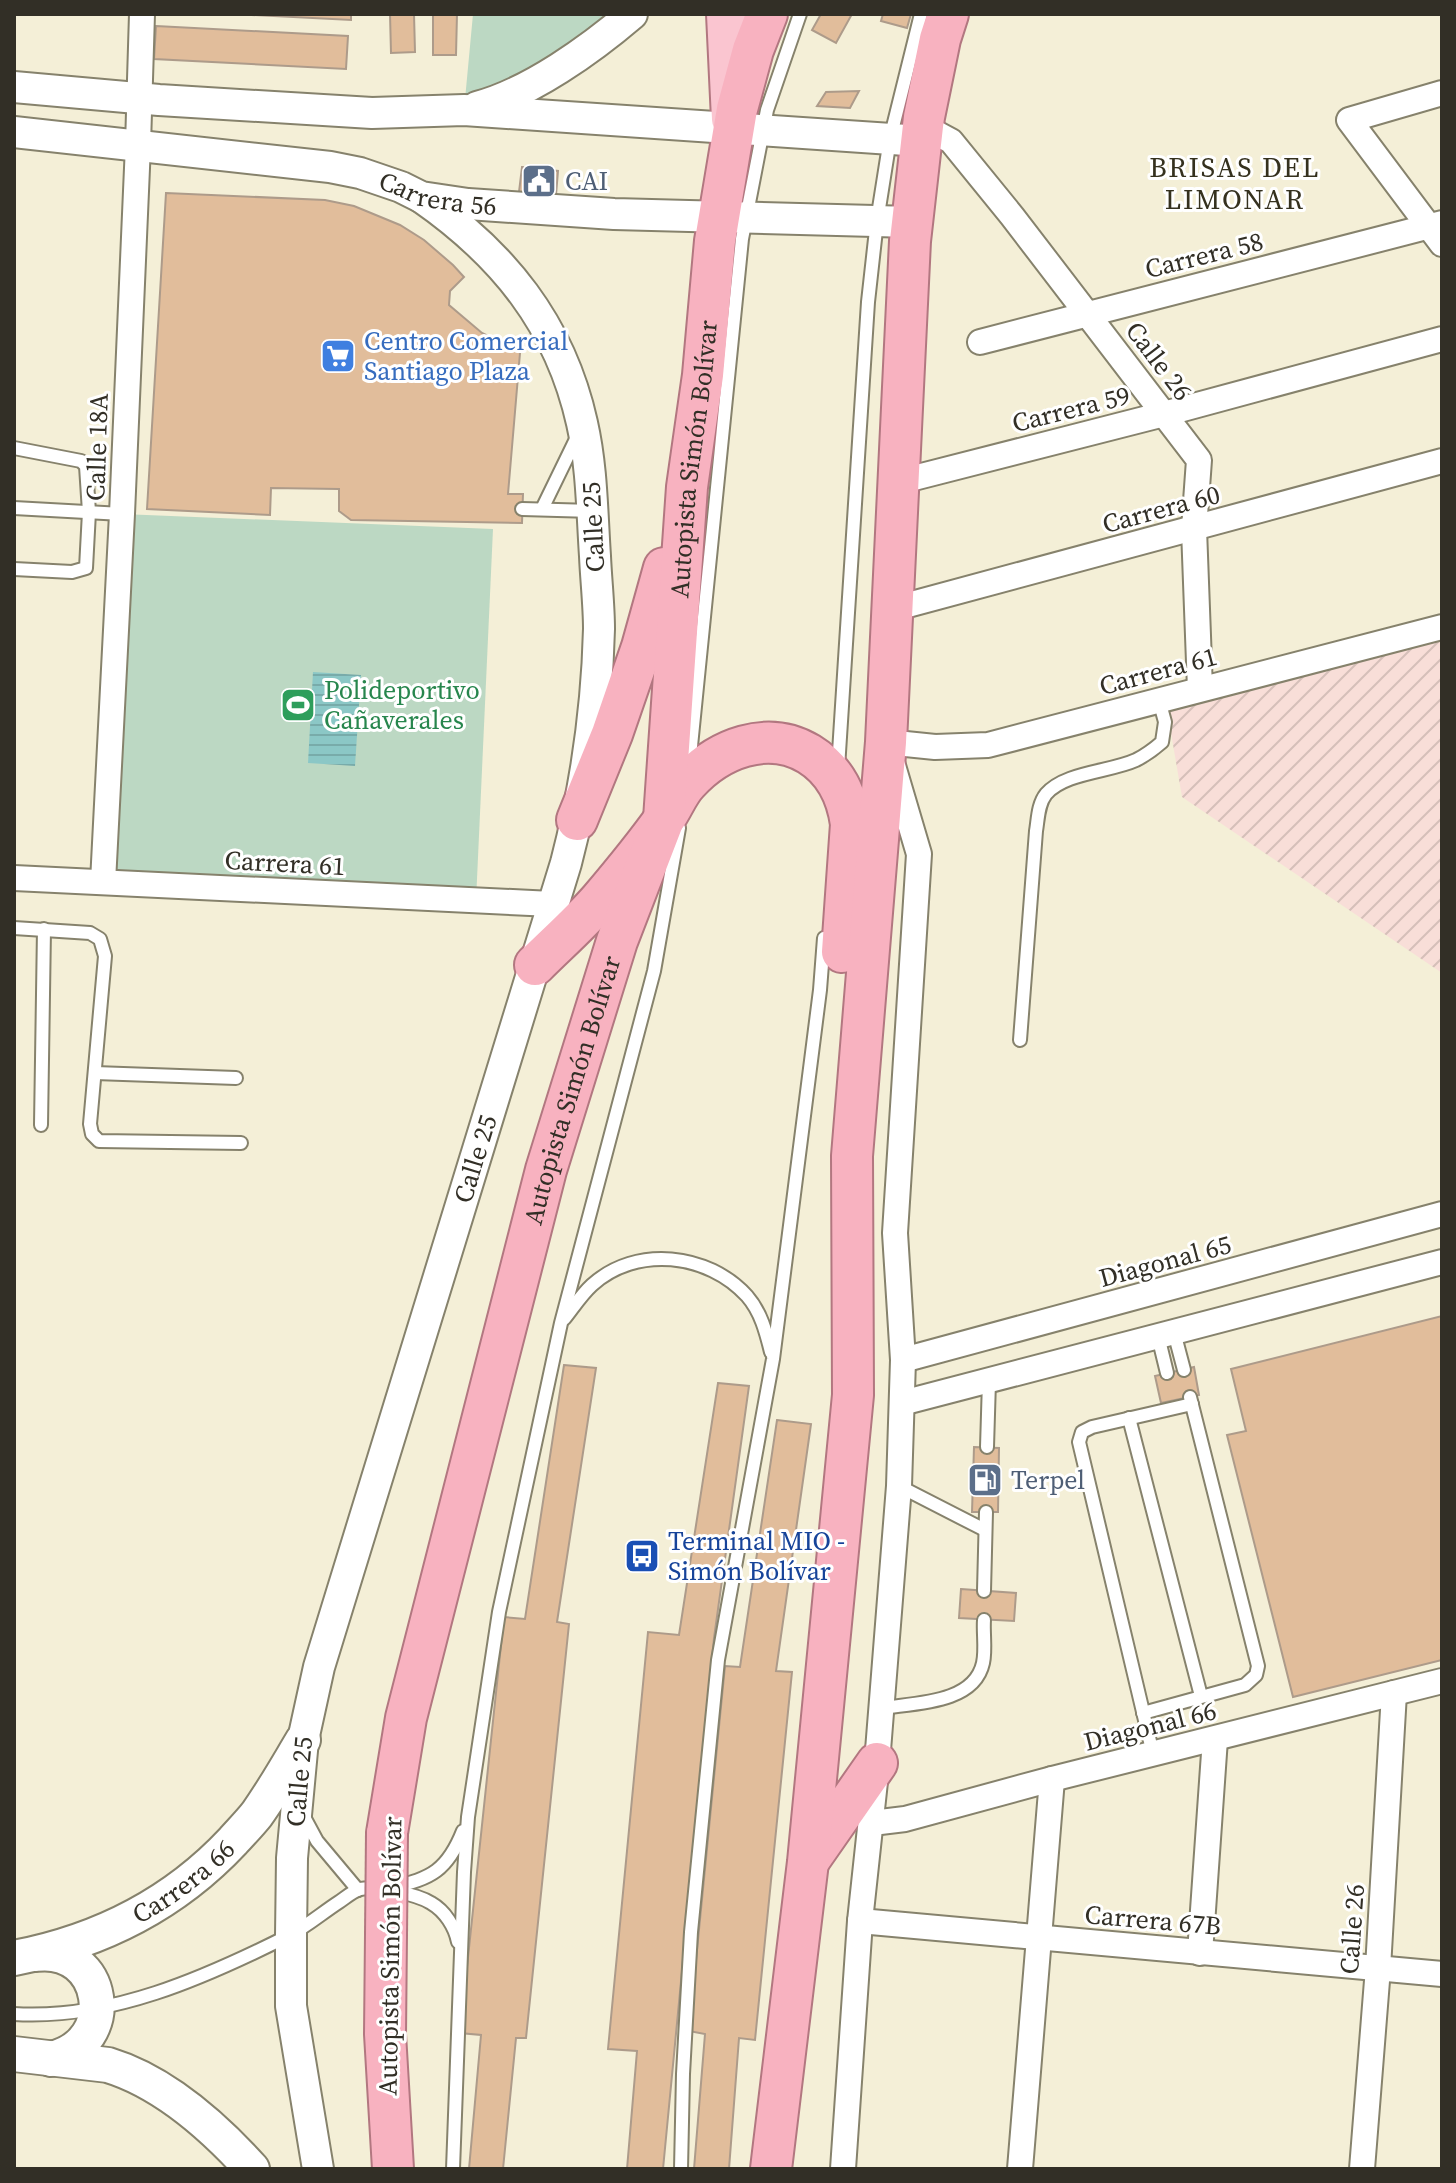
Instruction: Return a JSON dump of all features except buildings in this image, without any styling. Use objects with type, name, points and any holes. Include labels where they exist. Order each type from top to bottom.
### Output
[{"type":"highway","name":"Autopista Simón Bolívar","points":[[393,2169],[385,2034],[387,1833],[406,1718],[546,1170],[617,941],[664,819],[687,487],[703,375],[748,130],[753,50],[767,14]]},
{"type":"highway","points":[[852,1156],[886,742],[893,609],[898,482],[894,221],[912,136],[948,14]]},
{"type":"highway","points":[[577,820],[612,734],[642,647],[687,487]]},
{"type":"highway","points":[[535,965],[599,902],[664,819],[687,782],[723,754],[750,744],[771,742],[806,752],[820,761],[836,796],[848,807],[851,824],[839,992],[852,1156],[853,1395],[808,1862],[771,2169]]},
{"type":"highway","points":[[808,1862],[877,1763]]},
{"type":"main road","points":[[726,14],[729,109],[748,130]]},
{"type":"main road","name":"Carrera 66","points":[[21,1957],[110,1930],[161,1902],[186,1884],[218,1857],[256,1816],[303,1740]]},
{"type":"main road","points":[[21,1957],[42,1953],[67,1958],[78,1965],[93,1986],[98,2010],[86,2040],[70,2052],[51,2059]]},
{"type":"main road","points":[[14,2054],[108,2065],[134,2076],[170,2097],[222,2137],[252,2169]]},
{"type":"street","name":"Calle 18A","points":[[103,882],[122,514],[142,14]]},
{"type":"street","points":[[464,110],[496,102],[525,88],[571,60],[632,14]]},
{"type":"street","points":[[14,87],[138,99],[372,113],[464,110],[748,130],[912,136]]},
{"type":"street","points":[[1438,231],[1349,120],[1442,93]]},
{"type":"street","name":"Carrera 56","points":[[14,132],[330,167],[360,173],[421,197],[468,204],[614,214],[894,221]]},
{"type":"street","name":"Calle 26","points":[[912,136],[951,141],[1199,460],[1194,529],[1200,689]]},
{"type":"street","name":"Calle 25","points":[[318,2169],[291,2006],[292,1858],[303,1740],[324,1652],[577,820],[594,724],[599,626],[590,470],[583,425],[564,366],[551,338],[499,262],[449,216],[421,197]]},
{"type":"street","name":"Carrera 58","points":[[980,342],[1438,231]]},
{"type":"street","name":"Carrera 59","points":[[898,482],[1442,339]]},
{"type":"street","name":"Carrera 60","points":[[893,609],[1442,461]]},
{"type":"street","name":"Carrera 61","points":[[886,742],[935,747],[988,745],[1442,627]]},
{"type":"street","points":[[843,2169],[860,1921],[872,1823],[899,1486],[903,1360],[895,1233],[919,854],[886,742]]},
{"type":"street","name":"Carrera 61","points":[[14,878],[552,904]]},
{"type":"street","name":"Diagonal 65","points":[[903,1360],[1442,1214]]},
{"type":"street","points":[[902,1403],[1442,1262]]},
{"type":"street","name":"Diagonal 66","points":[[872,1823],[905,1819],[1442,1681]]},
{"type":"street","name":"Calle 26","points":[[1362,2169],[1378,1968],[1394,1693]]},
{"type":"street","points":[[1200,1953],[1215,1739]]},
{"type":"street","points":[[1020,2169],[1052,1779]]},
{"type":"street","name":"Carrera 67B","points":[[860,1921],[1442,1974]]},
{"type":"lane","points":[[748,130],[769,100],[800,14]]},
{"type":"lane","points":[[912,136],[921,14]]},
{"type":"lane","points":[[453,2169],[468,1817],[499,1612],[561,1323],[654,971],[687,782],[742,239],[733,217]]},
{"type":"lane","points":[[836,796],[868,302],[894,221]]},
{"type":"lane","points":[[542,509],[583,425]]},
{"type":"lane","points":[[14,448],[81,461],[86,466],[89,512],[86,568],[72,572],[14,569]]},
{"type":"lane","points":[[14,508],[122,514]]},
{"type":"lane","points":[[522,509],[593,511]]},
{"type":"lane","points":[[1020,1040],[1039,808],[1046,795],[1061,783],[1134,761],[1162,742],[1165,722],[1159,700]]},
{"type":"lane","points":[[14,928],[90,933],[100,939],[105,956],[90,1124],[92,1134],[99,1141],[241,1143]]},
{"type":"lane","points":[[41,1125],[44,929]]},
{"type":"lane","points":[[681,2169],[691,1932],[718,1660],[773,1359],[825,930]]},
{"type":"lane","points":[[95,1073],[236,1078]]},
{"type":"lane","points":[[561,1323],[592,1285],[620,1267],[651,1259],[680,1259],[728,1279],[748,1298],[762,1319],[773,1359]]},
{"type":"lane","points":[[1166,1334],[1184,1370]]},
{"type":"lane","points":[[1166,1334],[1167,1373]]},
{"type":"lane","points":[[987,1447],[989,1381]]},
{"type":"lane","points":[[1143,1713],[1245,1685],[1256,1675],[1258,1666],[1191,1400],[1087,1429],[1082,1432],[1079,1442],[1143,1713],[1153,1754]]},
{"type":"lane","points":[[1129,1418],[1201,1696]]},
{"type":"lane","points":[[899,1486],[985,1530]]},
{"type":"lane","points":[[984,1591],[986,1512]]},
{"type":"lane","points":[[882,1708],[953,1696],[967,1689],[983,1664],[984,1620]]},
{"type":"lane","points":[[298,1806],[317,1841],[358,1890]]},
{"type":"lane","points":[[380,1890],[428,1878],[443,1866],[458,1844],[468,1817]]},
{"type":"lane","points":[[14,2014],[98,2010],[158,1992],[291,1935],[358,1890],[380,1890],[431,1902],[446,1916],[456,1933],[461,1954]]},
{"type":"shaded area","points":[[1442,627],[1442,973],[1182,797],[1165,698]]},
{"type":"green space","points":[[473,14],[632,14],[464,110]]},
{"type":"green space","name":"Polideportivo Cañaverales","points":[[122,514],[493,529],[476,901],[103,882]]},
{"type":"water","points":[[313,672],[361,675],[355,766],[308,763]]},
{"type":"place","name":"CAI","points":[[539,181]]},
{"type":"place","name":"Centro Comercial Santiago Plaza","points":[[338,356]]},
{"type":"place","name":"Polideportivo Cañaverales","points":[[298,705]]},
{"type":"place","name":"Terpel","points":[[985,1480]]},
{"type":"place","name":"Terminal MIO - Simón Bolívar","points":[[642,1556]]},
{"type":"district","name":"BRISAS DEL LIMONAR","points":[[1235,183]]}]
